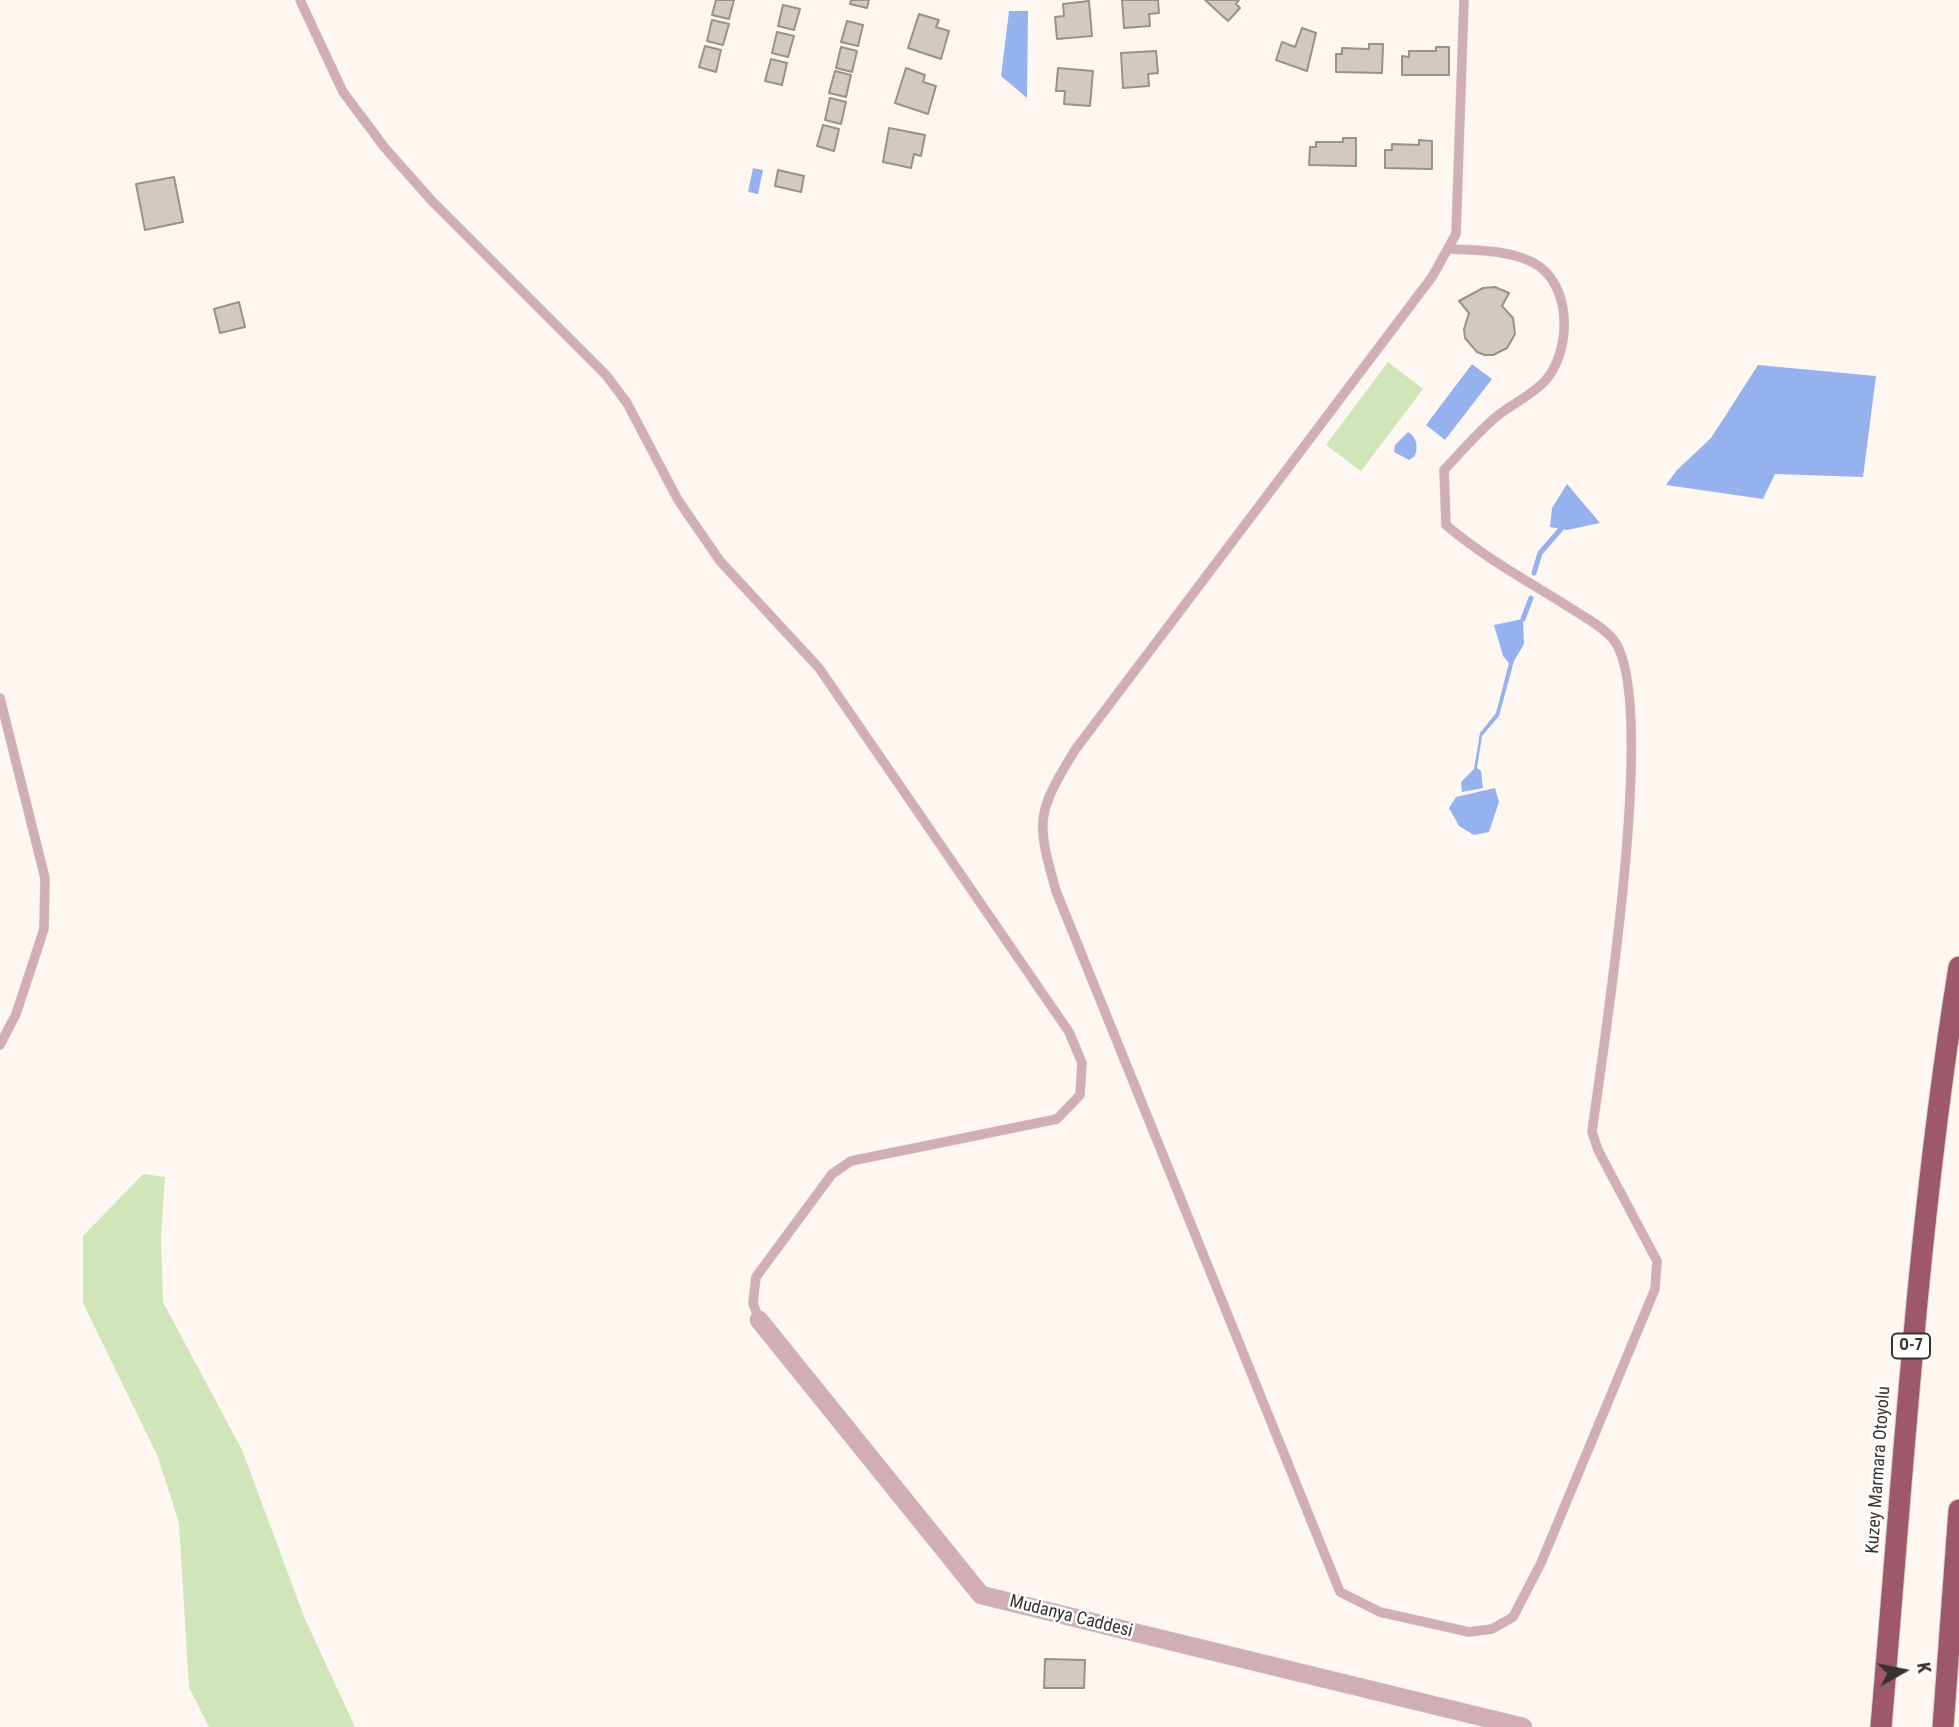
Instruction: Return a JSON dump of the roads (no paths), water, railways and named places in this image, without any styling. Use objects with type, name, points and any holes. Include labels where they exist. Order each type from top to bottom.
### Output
[{"type":"highway","name":"Kuzey Marmara Otoyolu","points":[[1881,1727],[1911,1349],[1942,1071],[1959,967]]},
{"type":"highway","points":[[1943,1727],[1959,1510]]},
{"type":"street","name":"Mudanya Caddesi","points":[[759,1320],[981,1595],[1514,1725]]},
{"type":"lane","points":[[300,0],[344,92],[385,148],[431,200],[606,374],[626,403],[678,500],[720,561],[819,668],[1069,1032],[1082,1063],[1080,1095],[1057,1119],[852,1161],[832,1174],[756,1277],[753,1303],[759,1320]]},
{"type":"lane","points":[[1448,249],[1492,251],[1534,262],[1557,286],[1564,313],[1563,349],[1545,380],[1496,417],[1444,470],[1446,525],[1468,544],[1596,626],[1612,639],[1625,664],[1633,770],[1592,1132],[1603,1161],[1657,1261],[1655,1289],[1541,1563],[1513,1617],[1492,1629],[1469,1632],[1380,1612],[1340,1592],[1061,904],[1041,838],[1043,811],[1049,792],[1075,750],[1432,277],[1456,234],[1464,0]]},
{"type":"lane","points":[[0,698],[45,878],[44,929],[16,1014],[0,1045]]},
{"type":"water","points":[[1009,11],[1028,11],[1027,98],[1001,76]]},
{"type":"water","points":[[753,168],[763,170],[758,194],[748,192]]},
{"type":"water","points":[[1472,364],[1492,379],[1445,440],[1426,425]]},
{"type":"water","points":[[1758,365],[1876,376],[1863,477],[1775,474],[1763,499],[1666,485],[1677,470],[1711,438]]},
{"type":"water","points":[[1408,432],[1415,439],[1416,446],[1415,456],[1409,460],[1394,452],[1395,445]]},
{"type":"water","points":[[1567,484],[1600,523],[1567,530],[1550,527],[1552,508]]},
{"type":"water","points":[[1523,619],[1524,644],[1514,661],[1499,716],[1482,736],[1477,768],[1481,771],[1483,788],[1462,792],[1461,782],[1474,769],[1480,733],[1496,713],[1509,663],[1503,656],[1494,625]]},
{"type":"water","points":[[1495,788],[1499,802],[1489,832],[1474,835],[1459,826],[1449,808],[1456,797]]},
{"type":"waterway","points":[[1534,573],[1540,553],[1561,529]]},
{"type":"waterway","points":[[1523,619],[1531,598]]}]
